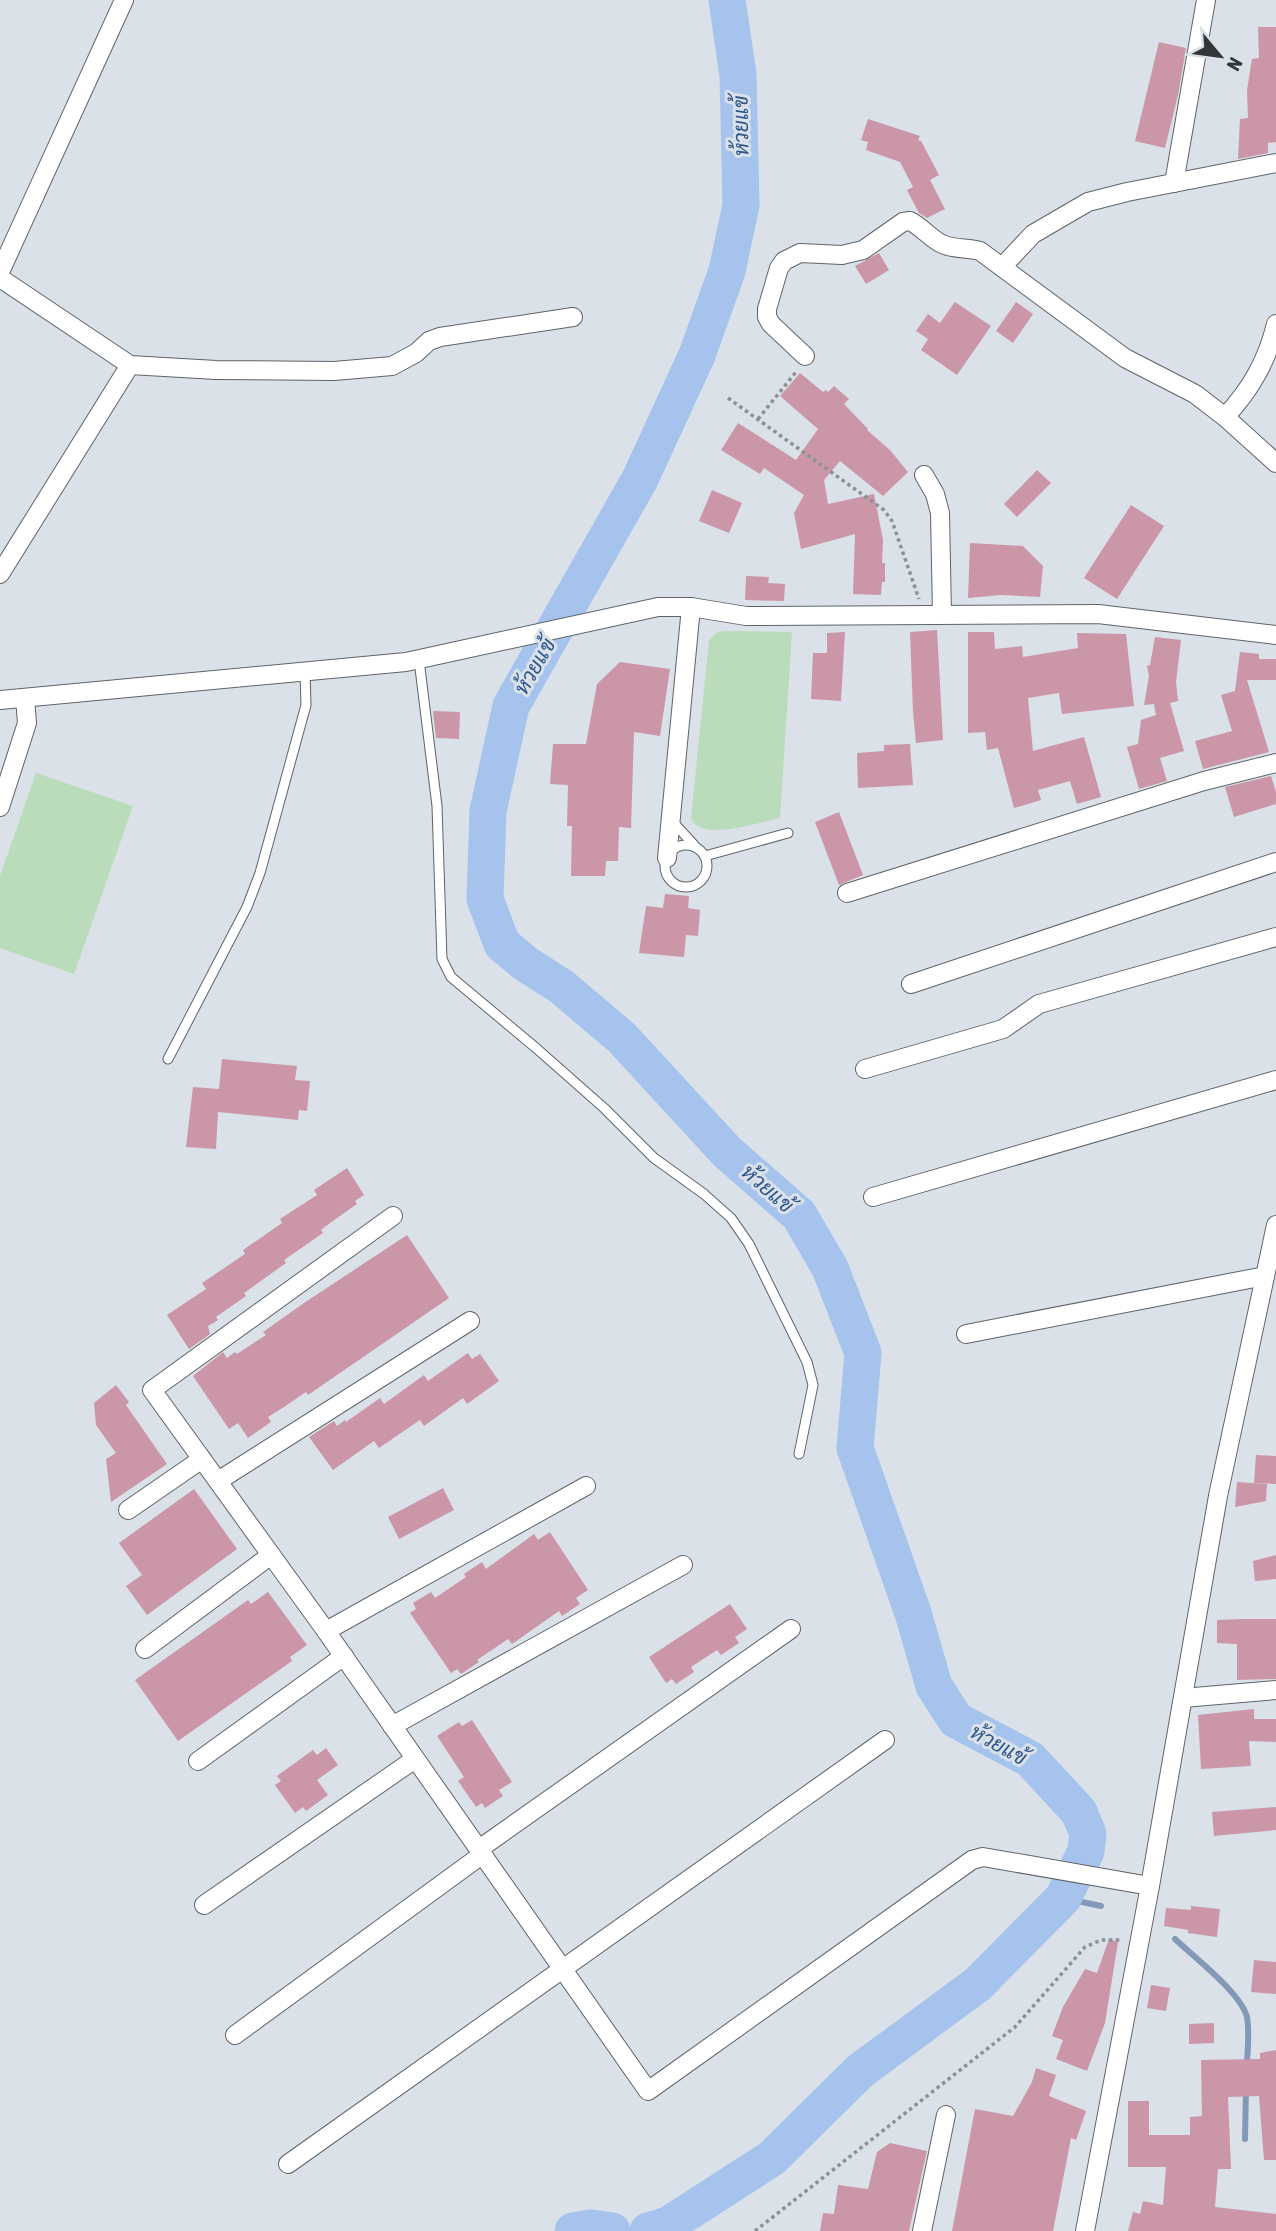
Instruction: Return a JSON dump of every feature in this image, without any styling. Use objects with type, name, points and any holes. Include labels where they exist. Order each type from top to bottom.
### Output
[{"type":"street","points":[[0,272],[124,0]]},
{"type":"street","points":[[1174,183],[1206,0]]},
{"type":"street","points":[[1002,267],[1033,234],[1088,202],[1276,163]]},
{"type":"street","points":[[805,356],[767,317],[779,268],[791,256],[800,253],[842,255],[863,250],[907,220],[915,223],[940,243],[960,250],[972,248],[980,251],[1125,358],[1195,394],[1276,463]]},
{"type":"street","points":[[0,278],[130,365],[334,372],[392,366],[416,353],[429,341],[440,337],[573,317]]},
{"type":"street","points":[[1225,417],[1256,378],[1266,359],[1276,324]]},
{"type":"street","points":[[0,574],[130,365]]},
{"type":"street","points":[[924,475],[935,494],[940,513],[942,615]]},
{"type":"street","points":[[0,700],[419,660],[658,607],[691,607],[746,616],[1098,614],[1276,635]]},
{"type":"street","points":[[667,858],[691,607]]},
{"type":"street","points":[[0,807],[27,723],[25,698]]},
{"type":"street","points":[[847,894],[1204,781],[1276,763]]},
{"type":"street","points":[[911,984],[1276,862]]},
{"type":"street","points":[[865,1069],[1003,1030],[1039,1004],[1276,937]]},
{"type":"street","points":[[873,1197],[1276,1080]]},
{"type":"street","points":[[393,1216],[152,1390],[344,1656],[648,2091],[972,1860],[984,1857],[1150,1886]]},
{"type":"street","points":[[1085,2231],[1219,1496],[1276,1225]]},
{"type":"street","points":[[965,1334],[1265,1276]]},
{"type":"street","points":[[218,1481],[470,1321]]},
{"type":"street","points":[[128,1510],[202,1459]]},
{"type":"street","points":[[326,1631],[586,1486]]},
{"type":"street","points":[[145,1649],[271,1555]]},
{"type":"street","points":[[392,1726],[683,1565]]},
{"type":"street","points":[[235,2035],[481,1851],[791,1629]]},
{"type":"street","points":[[198,1761],[344,1656]]},
{"type":"street","points":[[1183,1698],[1276,1690]]},
{"type":"street","points":[[288,2164],[885,1740]]},
{"type":"street","points":[[204,1905],[415,1759]]},
{"type":"street","points":[[922,2231],[946,2115]]},
{"type":"lane","points":[[419,660],[437,806],[442,959],[451,977],[604,1108],[654,1158],[704,1194],[731,1218],[749,1244],[807,1362],[813,1385],[799,1454]]},
{"type":"lane","points":[[168,1059],[247,907],[260,873],[306,705],[305,672]]},
{"type":"lane","points":[[670,818],[676,828],[705,856],[707,862],[705,875],[695,886],[674,884],[669,879],[665,865],[670,852],[682,845],[695,847]]},
{"type":"lane","points":[[705,856],[788,833]]},
{"type":"path","points":[[758,419],[803,363],[805,356]]},
{"type":"path","points":[[727,398],[884,510],[897,534],[919,599],[921,615]]},
{"type":"path","points":[[755,2231],[1015,2027],[1085,1947],[1101,1940],[1140,1941]]},
{"type":"green space","points":[[792,632],[780,818],[718,830],[697,825],[691,818],[709,641],[716,633]]},
{"type":"green space","points":[[36,773],[133,806],[74,974],[0,948],[0,876]]},
{"type":"building","points":[[1258,27],[1276,27],[1276,142],[1268,143],[1268,153],[1238,159],[1240,119],[1248,118],[1247,90],[1252,59],[1259,58]]},
{"type":"building","points":[[1159,42],[1186,48],[1165,148],[1135,141]]},
{"type":"building","points":[[868,119],[920,136],[918,140],[939,175],[930,180],[945,209],[927,218],[919,213],[907,190],[913,187],[900,162],[866,150],[868,142],[861,140]]},
{"type":"building","points":[[879,253],[889,270],[866,284],[855,266]]},
{"type":"building","points":[[955,302],[991,326],[957,375],[921,350],[928,339],[916,331],[928,314],[940,323]]},
{"type":"building","points":[[1016,302],[1033,314],[1013,343],[996,331]]},
{"type":"building","points":[[800,373],[823,392],[828,392],[834,386],[849,399],[844,404],[908,472],[883,496],[840,461],[824,480],[828,504],[874,494],[883,540],[882,563],[885,563],[885,582],[882,582],[881,595],[853,594],[855,534],[801,549],[794,513],[804,495],[764,468],[760,474],[721,450],[738,423],[796,460],[818,429],[780,396]]},
{"type":"building","points":[[1037,470],[1051,483],[1017,517],[1004,504]]},
{"type":"building","points":[[712,490],[742,503],[729,533],[699,521]]},
{"type":"building","points":[[1131,505],[1164,526],[1117,599],[1084,578]]},
{"type":"building","points":[[970,543],[1023,546],[1043,566],[1040,597],[1001,595],[968,598]]},
{"type":"building","points":[[746,576],[769,577],[768,583],[785,584],[784,601],[745,600]]},
{"type":"building","points":[[937,630],[943,740],[916,743],[910,632]]},
{"type":"building","points":[[845,632],[841,701],[811,699],[813,653],[827,653],[827,633]]},
{"type":"building","points":[[968,632],[994,632],[995,649],[1022,646],[1023,657],[1078,648],[1077,633],[1126,634],[1134,706],[1062,714],[1059,693],[1028,698],[1033,751],[1084,737],[1101,797],[1077,804],[1070,781],[1038,790],[1041,800],[1014,808],[998,748],[987,750],[985,732],[968,733]]},
{"type":"building","points":[[1155,637],[1181,640],[1176,682],[1178,701],[1170,703],[1184,751],[1160,758],[1167,781],[1139,789],[1127,747],[1138,744],[1141,720],[1156,715],[1154,704],[1144,705],[1149,676],[1147,666],[1150,665]]},
{"type":"building","points":[[1240,652],[1259,654],[1259,659],[1276,659],[1276,680],[1247,680],[1269,752],[1203,769],[1195,741],[1232,731],[1221,695],[1235,691]]},
{"type":"building","points":[[620,662],[670,669],[660,736],[634,732],[631,828],[619,827],[618,861],[606,861],[605,876],[571,876],[572,826],[567,826],[568,785],[550,784],[553,744],[586,744],[597,684]]},
{"type":"building","points":[[433,711],[460,712],[459,739],[436,738]]},
{"type":"building","points":[[910,744],[913,785],[858,788],[857,753],[884,751],[884,745]]},
{"type":"building","points":[[1271,776],[1276,792],[1276,804],[1234,817],[1225,787]]},
{"type":"building","points":[[839,812],[863,875],[839,885],[815,822]]},
{"type":"building","points":[[665,894],[689,896],[688,908],[700,910],[698,936],[686,935],[684,957],[639,953],[646,906],[663,908]]},
{"type":"building","points":[[222,1059],[297,1066],[295,1080],[310,1081],[307,1111],[299,1110],[298,1120],[218,1112],[216,1149],[186,1147],[193,1087],[219,1089]]},
{"type":"building","points":[[347,1168],[364,1195],[355,1201],[357,1204],[321,1230],[323,1233],[284,1260],[286,1263],[244,1293],[246,1296],[216,1317],[218,1320],[208,1326],[210,1334],[189,1349],[167,1315],[206,1289],[202,1283],[245,1254],[243,1250],[282,1223],[280,1219],[317,1195],[314,1190]]},
{"type":"building","points":[[407,1235],[449,1298],[308,1395],[306,1392],[268,1417],[271,1422],[248,1438],[238,1423],[229,1429],[193,1376],[223,1352],[227,1358],[266,1335],[263,1332]]},
{"type":"building","points":[[468,1353],[472,1359],[480,1354],[499,1381],[467,1404],[463,1398],[424,1426],[420,1420],[379,1448],[374,1441],[333,1470],[309,1437],[334,1421],[337,1426],[345,1420],[346,1422],[380,1398],[384,1404],[424,1375],[428,1381]]},
{"type":"building","points":[[116,1385],[129,1402],[126,1405],[167,1464],[111,1502],[106,1459],[116,1453],[96,1425],[94,1403]]},
{"type":"building","points":[[1256,1455],[1276,1456],[1276,1484],[1254,1483]]},
{"type":"building","points":[[1237,1482],[1267,1484],[1266,1501],[1235,1507]]},
{"type":"building","points":[[443,1488],[454,1510],[399,1539],[388,1517]]},
{"type":"building","points":[[194,1489],[237,1549],[147,1615],[126,1586],[142,1575],[119,1543]]},
{"type":"building","points":[[550,1532],[588,1590],[576,1598],[580,1604],[562,1616],[559,1611],[512,1644],[508,1639],[461,1674],[457,1669],[451,1673],[410,1613],[416,1609],[413,1603],[431,1592],[435,1598],[466,1577],[464,1574],[482,1562],[486,1569],[534,1534],[538,1540]]},
{"type":"building","points":[[1276,1555],[1276,1579],[1255,1581],[1253,1561]]},
{"type":"building","points":[[268,1592],[307,1645],[290,1657],[292,1661],[178,1741],[135,1680],[248,1600],[251,1604]]},
{"type":"building","points":[[730,1604],[747,1629],[735,1637],[739,1643],[721,1655],[717,1650],[691,1667],[694,1672],[676,1684],[672,1679],[666,1683],[649,1657]]},
{"type":"building","points":[[1276,1619],[1276,1679],[1237,1680],[1237,1644],[1217,1643],[1217,1620]]},
{"type":"building","points":[[1254,1709],[1254,1719],[1276,1719],[1276,1742],[1249,1741],[1251,1766],[1201,1769],[1198,1715]]},
{"type":"building","points":[[472,1720],[512,1782],[499,1790],[503,1796],[485,1808],[482,1803],[476,1807],[458,1781],[464,1777],[437,1736],[459,1722],[462,1726]]},
{"type":"building","points":[[326,1748],[338,1765],[317,1780],[328,1795],[306,1811],[303,1807],[295,1813],[275,1785],[281,1781],[277,1776],[313,1750],[317,1755]]},
{"type":"building","points":[[1276,1807],[1276,1830],[1214,1836],[1212,1812]]},
{"type":"building","points":[[1191,1906],[1220,1909],[1217,1937],[1164,1926],[1166,1908],[1191,1910]]},
{"type":"building","points":[[1109,1939],[1118,1942],[1105,2023],[1087,2071],[1056,2059],[1063,2040],[1052,2036],[1063,2007],[1085,1969],[1097,1973]]},
{"type":"building","points":[[1254,1960],[1276,1962],[1276,1994],[1251,1992]]},
{"type":"building","points":[[1151,1985],[1170,1988],[1166,2011],[1147,2008]]},
{"type":"building","points":[[1214,2023],[1214,2043],[1189,2044],[1189,2024]]},
{"type":"building","points":[[1276,2050],[1276,2160],[1264,2160],[1259,2096],[1228,2097],[1231,2169],[1218,2169],[1215,2207],[1276,2214],[1276,2231],[1128,2231],[1133,2212],[1140,2214],[1143,2201],[1163,2205],[1166,2167],[1128,2167],[1128,2101],[1149,2101],[1149,2135],[1190,2135],[1190,2117],[1202,2116],[1201,2060],[1260,2059],[1260,2053]]},
{"type":"building","points":[[1036,2068],[1056,2075],[1049,2096],[1086,2111],[1076,2140],[1071,2138],[1053,2231],[952,2231],[975,2109],[1013,2116],[1032,2082]]},
{"type":"building","points":[[890,2143],[927,2151],[909,2231],[820,2231],[823,2213],[834,2214],[838,2185],[868,2189],[877,2152]]},
{"type":"waterway","name":"ห้วยแข้","points":[[648,2231],[668,2225],[772,2158],[860,2071],[978,1984],[1063,1898],[1086,1851],[1088,1834],[1079,1812],[1030,1759],[956,1720],[934,1686],[913,1613],[855,1448],[863,1353],[830,1268],[799,1215],[727,1152],[622,1038],[562,987],[526,964],[502,944],[485,899],[488,811],[511,706],[640,479],[697,355],[727,271],[741,205],[738,75],[727,0]]},
{"type":"waterway","points":[[1063,1898],[1101,1906]]},
{"type":"waterway","points":[[1175,1939],[1205,1965],[1243,2007],[1248,2023],[1247,2068]]},
{"type":"waterway","points":[[1245,2139],[1246,2089]]},
{"type":"waterway","name":"ห้วยแข้","points":[[573,2231],[591,2228],[612,2231]]}]
